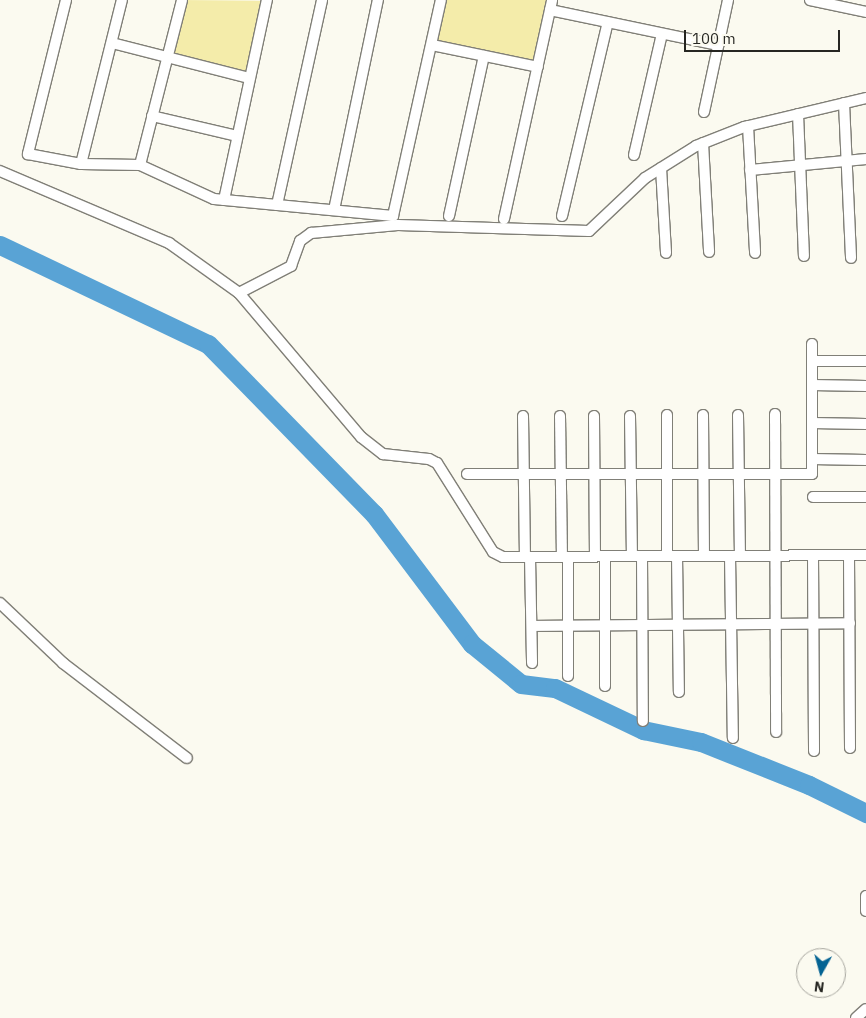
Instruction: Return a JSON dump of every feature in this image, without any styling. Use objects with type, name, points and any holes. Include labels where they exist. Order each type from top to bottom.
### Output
[{"type":"street","points":[[66,0],[28,154],[81,164],[140,165],[214,200],[394,216],[441,0]]},
{"type":"street","points":[[81,164],[122,0]]},
{"type":"street","points":[[140,165],[182,0]]},
{"type":"street","points":[[224,200],[265,0]]},
{"type":"street","points":[[277,205],[322,0]]},
{"type":"street","points":[[334,210],[378,0]]},
{"type":"street","points":[[704,112],[728,0]]},
{"type":"street","points":[[810,0],[866,12]]},
{"type":"street","points":[[504,219],[551,5],[608,22],[718,45]]},
{"type":"street","points":[[562,216],[608,22]]},
{"type":"street","points":[[634,155],[662,34]]},
{"type":"street","points":[[112,43],[168,59],[249,78]]},
{"type":"street","points":[[432,45],[538,67]]},
{"type":"street","points":[[449,216],[484,56]]},
{"type":"street","points":[[239,293],[291,266],[300,241],[311,233],[398,225],[589,230],[661,168],[702,143],[748,126],[866,98]]},
{"type":"street","points":[[844,103],[852,258]]},
{"type":"street","points":[[798,114],[804,256]]},
{"type":"street","points":[[152,116],[237,136]]},
{"type":"street","points":[[748,126],[755,253]]},
{"type":"street","points":[[702,143],[709,252]]},
{"type":"street","points":[[750,170],[866,159]]},
{"type":"street","points":[[661,168],[666,253]]},
{"type":"street","points":[[0,171],[169,243],[239,293],[361,437],[383,454],[429,459],[437,463],[494,552],[503,557],[866,555]]},
{"type":"street","points":[[467,474],[561,474],[594,477],[812,474],[812,344]]},
{"type":"street","points":[[812,361],[866,361]]},
{"type":"street","points":[[812,385],[866,386]]},
{"type":"street","points":[[775,414],[776,732]]},
{"type":"street","points":[[667,415],[672,556],[678,625],[679,692]]},
{"type":"street","points":[[703,415],[704,556]]},
{"type":"street","points":[[733,738],[732,623],[739,474],[738,415]]},
{"type":"street","points":[[523,416],[532,663]]},
{"type":"street","points":[[560,416],[561,474],[570,626],[568,676]]},
{"type":"street","points":[[594,416],[594,477],[606,627],[605,686]]},
{"type":"street","points":[[630,416],[631,476],[643,626],[643,722]]},
{"type":"street","points":[[812,423],[866,424]]},
{"type":"street","points":[[812,459],[866,460]]},
{"type":"street","points":[[813,497],[866,497]]},
{"type":"street","points":[[813,555],[814,751]]},
{"type":"street","points":[[850,555],[850,748]]},
{"type":"street","points":[[0,603],[63,663],[187,758]]},
{"type":"street","points":[[532,626],[606,627],[775,622],[850,623]]},
{"type":"street","points":[[866,896],[866,911]]},
{"type":"street","points":[[856,1018],[866,1009]]},
{"type":"shaded area","points":[[182,0],[267,1],[249,78],[168,59]]},
{"type":"shaded area","points":[[442,0],[552,0],[538,67],[432,45]]},
{"type":"waterway","points":[[0,245],[208,344],[374,514],[472,644],[521,684],[555,688],[643,730],[701,742],[809,785],[866,813]]}]
